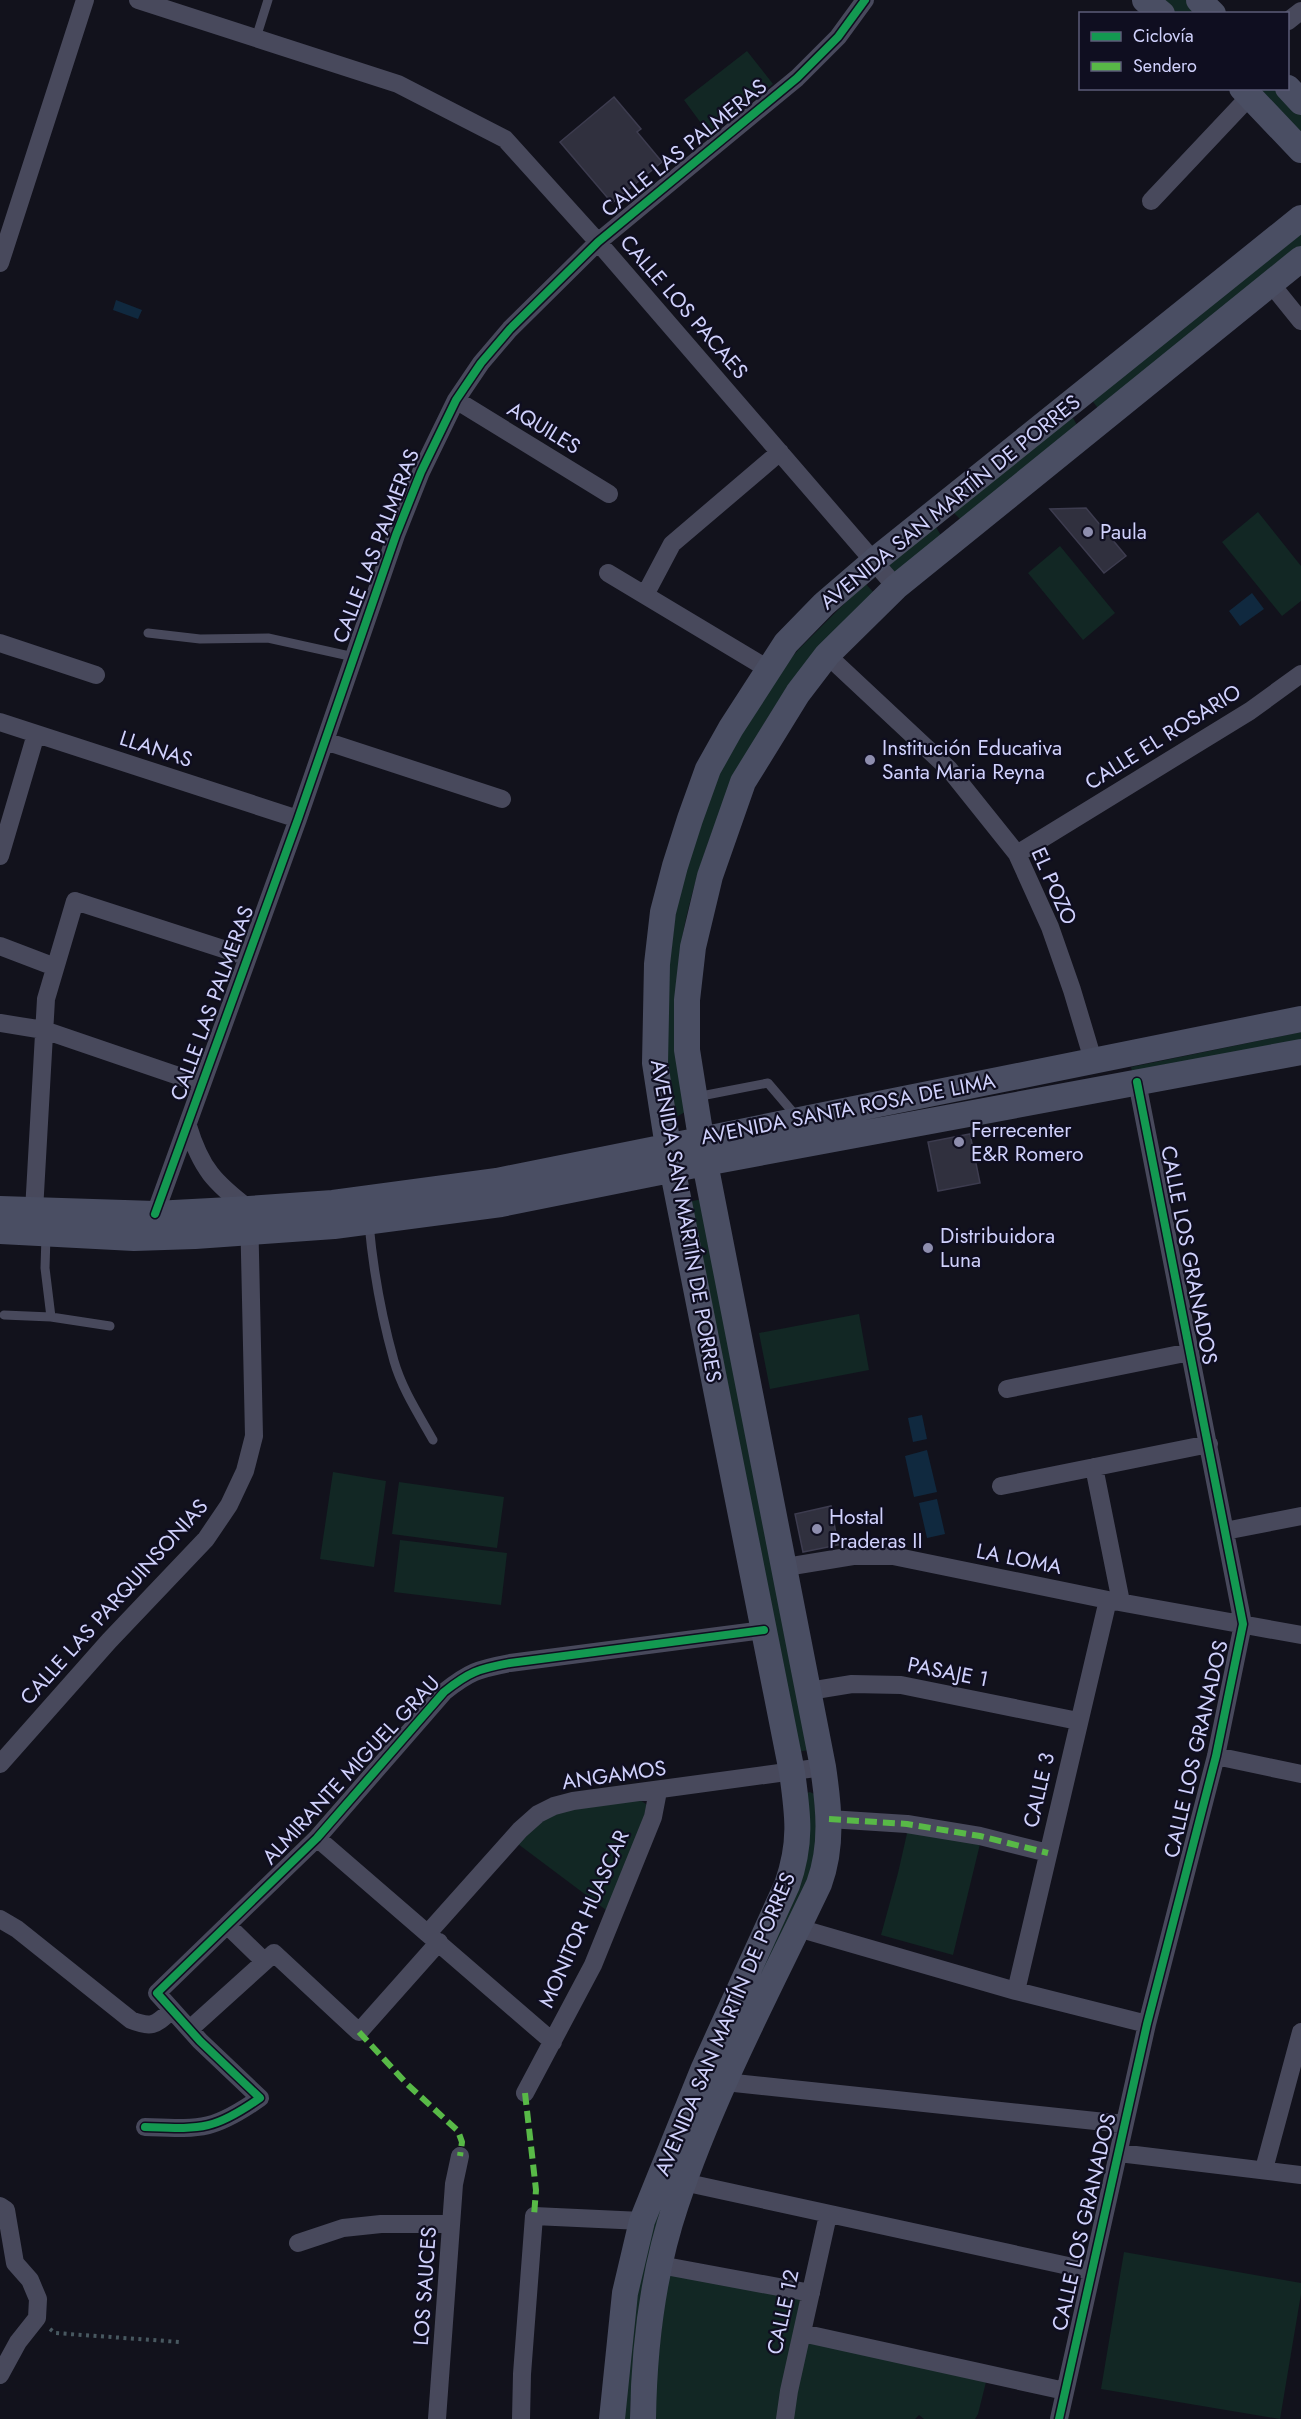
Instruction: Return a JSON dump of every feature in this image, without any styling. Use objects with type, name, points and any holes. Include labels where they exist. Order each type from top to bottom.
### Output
[{"type":"main road","points":[[1145,0],[1160,12]]},
{"type":"main road","points":[[1199,0],[1211,12]]},
{"type":"main road","points":[[1289,90],[1301,102]]},
{"type":"main road","points":[[1246,92],[1301,150]]},
{"type":"main road","name":"AVENIDA SAN MARTÍN DE PORRES","points":[[643,2419],[648,2335],[660,2265],[675,2205],[672,2179],[703,2070],[778,1907],[796,1860],[798,1815],[792,1772],[671,1158],[655,1063],[657,964],[663,912],[675,866],[708,769],[786,643],[824,604],[874,561],[1301,219]]},
{"type":"main road","name":"AVENIDA SAN MARTÍN DE PORRES","points":[[612,2419],[625,2293],[632,2254],[642,2221],[672,2179],[724,2082],[798,1928],[826,1865],[829,1819],[824,1767],[704,1151],[687,1050],[687,1000],[693,947],[710,876],[743,782],[798,693],[827,655],[896,587],[1301,259]]},
{"type":"main road","points":[[1077,398],[1098,424]]},
{"type":"main road","points":[[940,508],[961,534]]},
{"type":"main road","points":[[708,769],[743,782]]},
{"type":"main road","points":[[675,866],[710,876]]},
{"type":"main road","name":"AVENIDA SANTA ROSA DE LIMA","points":[[704,1151],[799,1119],[1301,1019]]},
{"type":"main road","name":"AVENIDA SANTA ROSA DE LIMA","points":[[0,1209],[155,1214],[250,1220],[369,1221],[501,1204],[704,1151],[1137,1082],[1301,1052]]},
{"type":"main road","name":"AVENIDA SANTA ROSA DE LIMA","points":[[0,1231],[134,1238],[250,1220],[344,1202],[671,1158]]},
{"type":"street","points":[[0,264],[5,231],[85,0]]},
{"type":"street","name":"CALLE LOS PACAES","points":[[138,0],[398,84],[505,139],[598,242],[896,587]]},
{"type":"street","name":"CALLE LAS PALMERAS","points":[[155,1214],[298,819],[416,482],[456,400],[481,363],[510,329],[598,242],[797,78],[838,37],[865,0]]},
{"type":"street","points":[[1289,19],[1301,10]]},
{"type":"street","points":[[1151,201],[1246,92]]},
{"type":"street","points":[[1271,284],[1301,321]]},
{"type":"street","name":"AQUILES","points":[[456,400],[609,494]]},
{"type":"street","points":[[645,595],[672,544],[780,452]]},
{"type":"street","points":[[608,573],[768,669]]},
{"type":"street","points":[[0,643],[96,675]]},
{"type":"street","name":"EL POZO","points":[[827,655],[949,769],[1017,854],[1050,927],[1093,1060]]},
{"type":"street","name":"CALLE EL ROSARIO","points":[[1017,854],[1250,711],[1301,674]]},
{"type":"street","name":"LLANAS","points":[[0,722],[298,819]]},
{"type":"street","points":[[0,856],[36,734]]},
{"type":"street","points":[[325,741],[502,799]]},
{"type":"street","points":[[34,1211],[46,999],[75,901],[248,957]]},
{"type":"street","points":[[0,945],[55,967]]},
{"type":"street","points":[[0,1023],[44,1030],[202,1084]]},
{"type":"street","name":"CALLE LOS GRANADOS","points":[[1059,2419],[1147,2024],[1216,1756],[1243,1624],[1137,1082]]},
{"type":"street","name":"CALLE LAS PALMERAS","points":[[188,1126],[195,1149],[206,1168],[217,1184],[250,1220]]},
{"type":"street","name":"CALLE LAS PARQUINSONIAS","points":[[3,1757],[206,1539],[229,1505],[237,1488],[254,1436],[250,1220]]},
{"type":"street","points":[[1006,1389],[1191,1352]]},
{"type":"street","points":[[1001,1486],[1209,1444]]},
{"type":"street","points":[[1094,1467],[1114,1601]]},
{"type":"street","points":[[1225,1531],[1301,1516]]},
{"type":"street","name":"LA LOMA","points":[[786,1567],[853,1556],[893,1556],[1114,1601],[1301,1635]]},
{"type":"street","name":"CALLE 3","points":[[1017,1991],[1078,1721],[1114,1601]]},
{"type":"street","name":"ALMIRANTE MIGUEL GRAU","points":[[172,2010],[157,1993],[317,1838],[444,1692],[464,1676],[479,1669],[510,1663],[764,1630]]},
{"type":"street","name":"PASAJE 1","points":[[809,1691],[852,1684],[901,1685],[1078,1721]]},
{"type":"street","points":[[1216,1756],[1301,1774]]},
{"type":"street","name":"ANGAMOS","points":[[269,1957],[358,2032],[520,1830],[538,1814],[554,1806],[573,1801],[824,1767]]},
{"type":"street","name":"MONITOR HUASCAR","points":[[525,2093],[593,1965],[653,1817],[658,1791]]},
{"type":"street","points":[[829,1819],[907,1824],[980,1836],[1048,1853]]},
{"type":"street","points":[[317,1838],[553,2042]]},
{"type":"street","points":[[0,1919],[17,1929],[131,2020],[145,2026],[156,2024],[172,2010],[260,2098],[232,2118],[210,2126],[145,2127]]},
{"type":"street","points":[[190,2029],[269,1957],[227,1924]]},
{"type":"street","points":[[798,1928],[1017,1991],[1147,2024]]},
{"type":"street","points":[[1264,2169],[1301,2032]]},
{"type":"street","points":[[724,2082],[1124,2124]]},
{"type":"street","points":[[1119,2153],[1301,2175]]},
{"type":"street","name":"LOS SAUCES","points":[[437,2419],[454,2184],[460,2156]]},
{"type":"street","points":[[672,2179],[1092,2271]]},
{"type":"street","points":[[0,2206],[6,2210],[15,2263],[30,2280],[38,2299],[37,2318],[18,2342],[0,2375]]},
{"type":"street","name":"CALLE 12","points":[[785,2419],[789,2391],[828,2215]]},
{"type":"street","points":[[521,2419],[522,2363],[534,2216],[642,2221]]},
{"type":"street","points":[[298,2243],[343,2228],[381,2224],[451,2224]]},
{"type":"street","points":[[660,2265],[811,2293]]},
{"type":"street","points":[[802,2333],[1065,2391]]},
{"type":"lane","points":[[256,38],[268,0]]},
{"type":"lane","points":[[148,633],[200,639],[268,638],[354,657]]},
{"type":"lane","points":[[695,1098],[768,1083],[799,1119]]},
{"type":"lane","points":[[369,1221],[372,1254],[394,1362],[406,1392],[433,1440]]},
{"type":"lane","points":[[46,1234],[45,1268],[51,1317]]},
{"type":"lane","points":[[4,1315],[51,1317],[110,1326]]},
{"type":"path","points":[[37,2318],[55,2333],[180,2342]]},
{"type":"green space","points":[[1156,0],[1186,0],[1201,12],[1172,12]]},
{"type":"green space","points":[[747,51],[773,84],[709,134],[684,100]]},
{"type":"green space","points":[[1254,90],[1280,90],[1301,113],[1301,141]]},
{"type":"green space","points":[[1301,228],[1301,249],[1100,411],[1091,399]]},
{"type":"green space","points":[[1066,417],[1073,418],[1077,425],[962,521],[953,512]]},
{"type":"green space","points":[[1258,512],[1301,566],[1301,601],[1282,616],[1222,542]]},
{"type":"green space","points":[[934,524],[942,537],[896,575],[885,563]]},
{"type":"green space","points":[[1060,546],[1115,613],[1083,640],[1028,573]]},
{"type":"green space","points":[[865,583],[876,595],[799,673],[776,704],[754,740],[734,780],[700,866],[680,950],[677,988],[678,1034],[685,1112],[678,1116],[667,1116],[660,1041],[681,869],[724,762],[764,691],[798,650]]},
{"type":"green space","points":[[1301,1032],[1301,1042],[1133,1075],[1131,1067]]},
{"type":"green space","points":[[702,1199],[809,1750],[797,1752],[684,1203]]},
{"type":"green space","points":[[859,1314],[869,1370],[770,1389],[759,1333]]},
{"type":"green space","points":[[333,1472],[386,1481],[374,1567],[320,1559]]},
{"type":"green space","points":[[399,1482],[504,1497],[497,1548],[392,1534]]},
{"type":"green space","points":[[400,1540],[507,1553],[501,1605],[394,1592]]},
{"type":"green space","points":[[810,1792],[816,1795],[819,1831],[812,1873],[681,2161],[800,1878],[804,1794]]},
{"type":"green space","points":[[640,1800],[646,1804],[648,1811],[606,1910],[518,1844],[538,1823],[557,1812]]},
{"type":"green space","points":[[908,1829],[981,1840],[953,1955],[881,1935]]},
{"type":"green space","points":[[668,2186],[654,2244],[638,2330],[630,2419],[621,2419],[642,2238]]},
{"type":"green space","points":[[1124,2252],[1301,2283],[1280,2419],[1101,2389]]},
{"type":"green space","points":[[668,2273],[801,2296],[778,2419],[651,2419]]},
{"type":"green space","points":[[806,2338],[987,2378],[978,2414],[975,2419],[924,2419],[919,2415],[915,2419],[791,2419]]},
{"type":"water","points":[[116,300],[142,310],[138,319],[113,310]]},
{"type":"water","points":[[1252,593],[1264,609],[1240,626],[1229,611]]},
{"type":"water","points":[[922,1415],[927,1439],[913,1442],[908,1418]]},
{"type":"water","points":[[927,1450],[937,1492],[914,1497],[905,1456]]},
{"type":"water","points":[[937,1499],[945,1534],[927,1538],[919,1503]]},
{"type":"building","points":[[614,97],[641,129],[637,132],[662,162],[612,203],[560,142]]},
{"type":"building","name":"Paula","points":[[1086,508],[1126,556],[1104,573],[1050,509]]},
{"type":"building","points":[[970,1134],[980,1183],[938,1191],[928,1142]]},
{"type":"building","name":"Hostal Praderas II","points":[[831,1506],[838,1545],[803,1552],[795,1514]]},
{"type":"marked path","points":[[829,1819],[907,1824],[980,1836],[1048,1853]]},
{"type":"marked path","points":[[359,2032],[407,2084],[458,2131],[462,2142],[460,2156]]},
{"type":"marked path","points":[[525,2093],[536,2190],[534,2216]]},
{"type":"cycle path","points":[[155,1214],[298,819],[396,535],[421,472],[456,400],[481,363],[510,329],[598,242],[797,78],[838,37],[865,0]]},
{"type":"cycle path","points":[[1059,2419],[1147,2024],[1216,1756],[1243,1624],[1137,1082]]},
{"type":"cycle path","points":[[145,2127],[206,2126],[230,2117],[260,2098],[200,2041],[157,1993],[317,1838],[444,1692],[474,1672],[510,1663],[764,1630]]},
{"type":"place","name":"Paula","points":[[1088,532]]},
{"type":"place","name":"Institución Educativa Santa Maria Reyna","points":[[870,760]]},
{"type":"place","name":"Ferrecenter E&R Romero","points":[[959,1142]]},
{"type":"place","name":"Distribuidora Luna","points":[[928,1248]]},
{"type":"place","name":"Hostal Praderas II","points":[[817,1529]]}]
